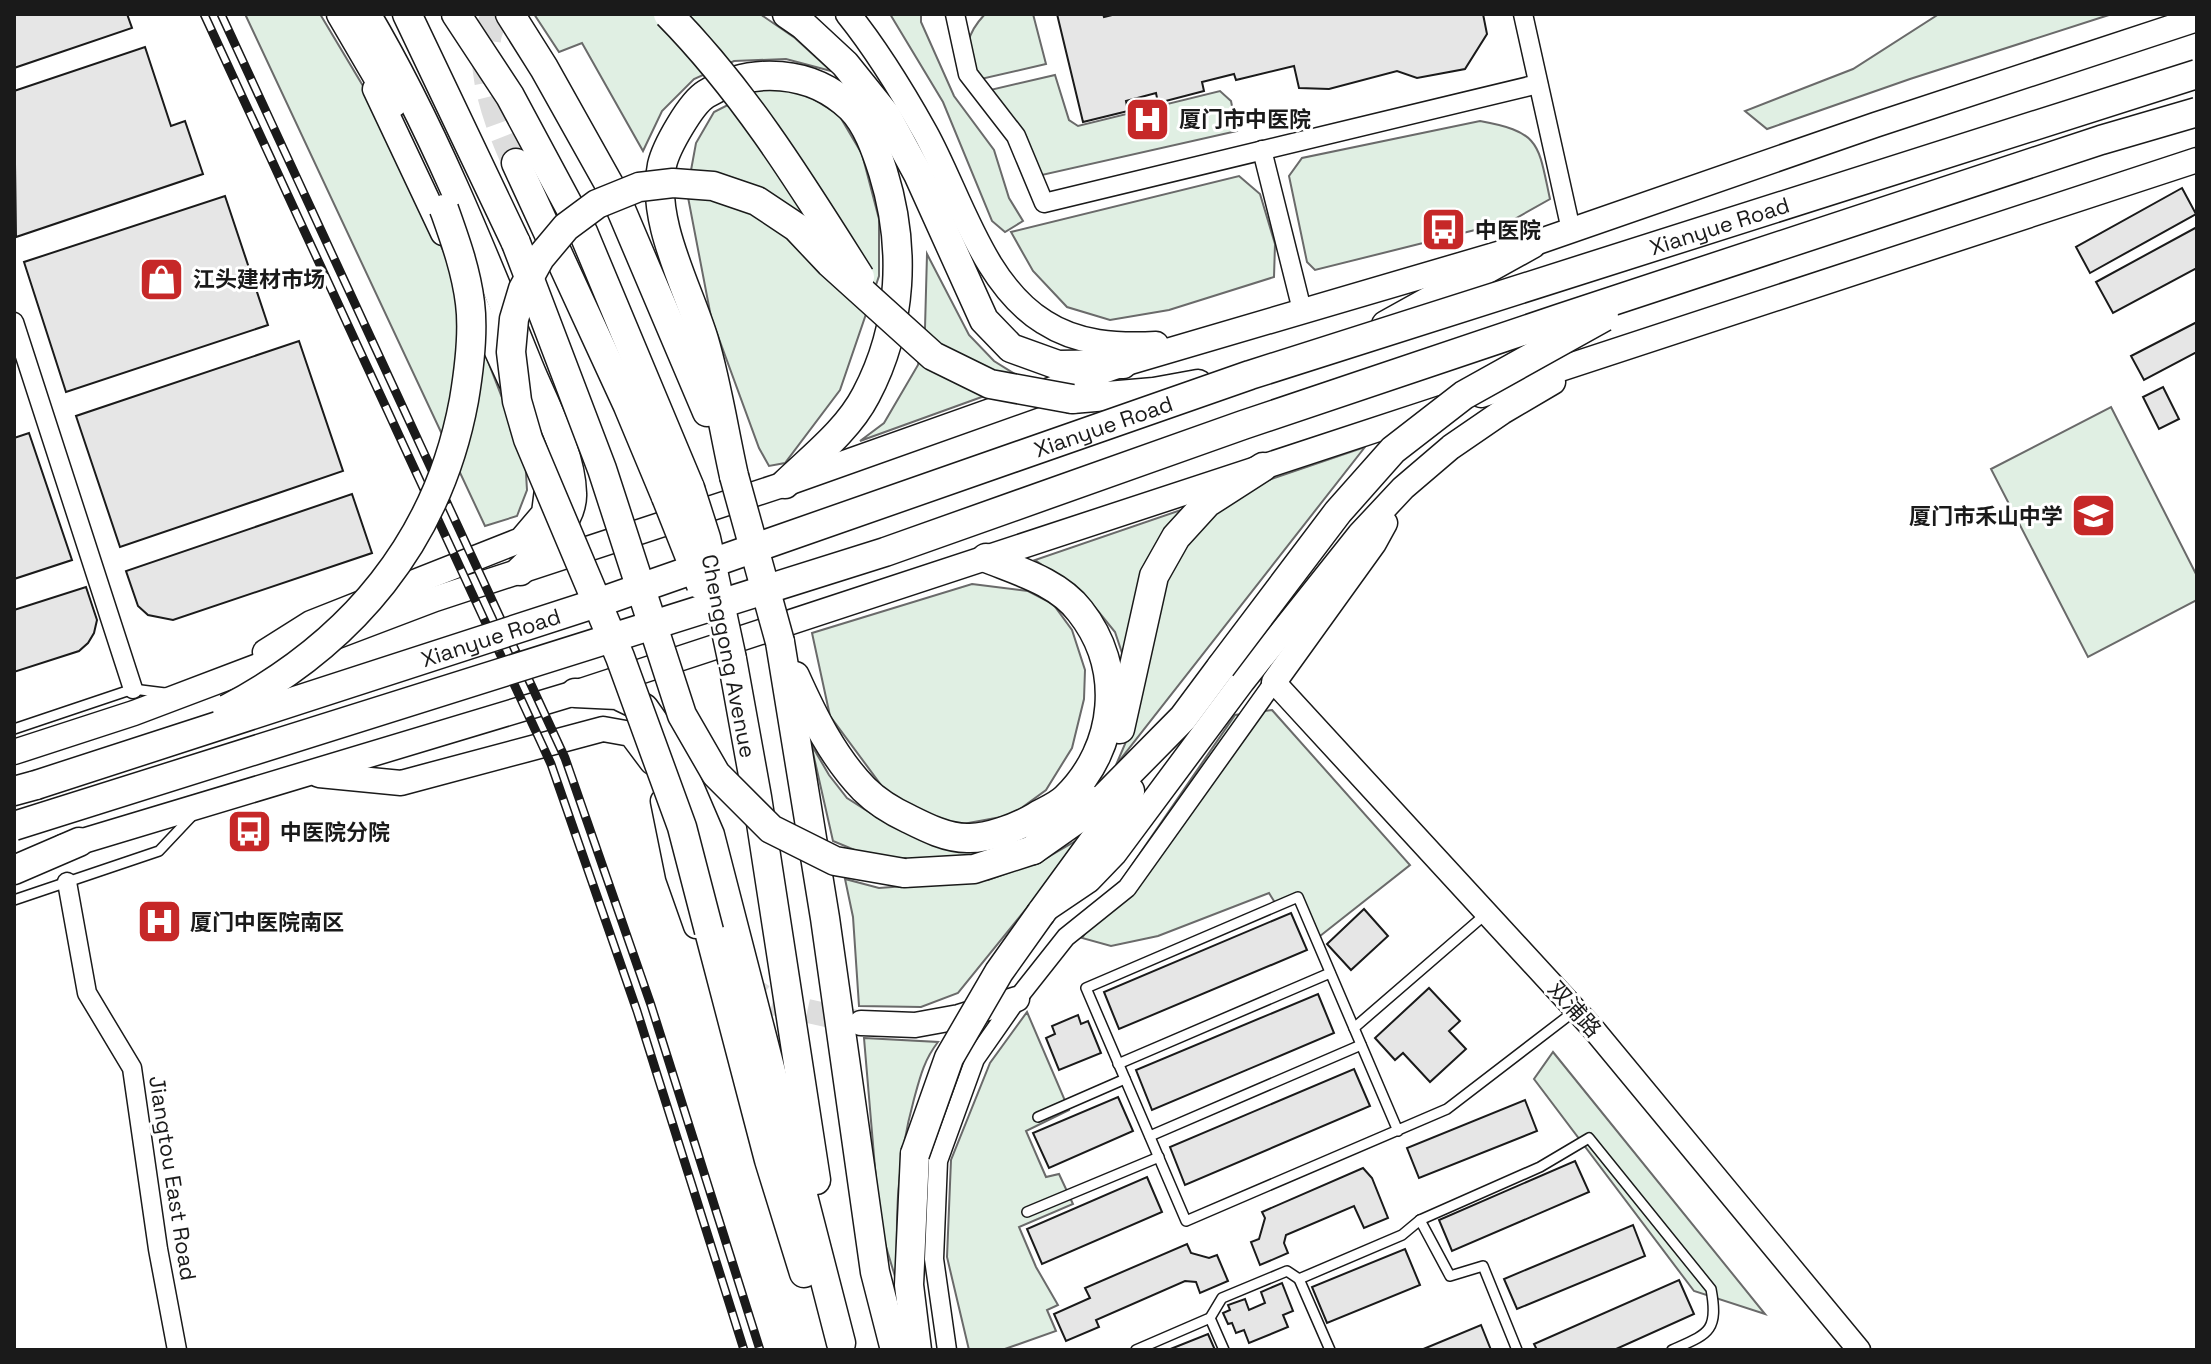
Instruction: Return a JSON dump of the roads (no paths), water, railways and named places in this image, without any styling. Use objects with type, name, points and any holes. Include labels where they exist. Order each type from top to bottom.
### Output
[{"type":"highway","points":[[160,745],[270,686],[325,644],[374,595],[401,559],[424,520],[456,441],[470,346],[470,306],[462,259],[444,209],[382,83],[341,14]]},
{"type":"highway","points":[[366,14],[408,91],[477,243],[566,460],[573,496],[560,531],[520,571]]},
{"type":"highway","points":[[407,14],[516,243],[602,469],[682,715],[716,774],[771,829],[835,861],[904,873],[974,869],[1033,850],[1097,805],[1183,718]]},
{"type":"highway","name":"Chenggong Avenue","points":[[456,14],[510,96],[583,232],[678,492],[706,538],[757,797],[837,1348]]},
{"type":"highway","name":"Chenggong Avenue","points":[[510,14],[614,193],[734,476],[780,642],[825,918],[875,1272],[895,1350]]},
{"type":"highway","points":[[668,14],[704,51],[753,112],[882,311]]},
{"type":"highway","points":[[787,14],[845,64],[886,115],[918,174],[984,320],[1011,348],[1058,365],[1123,364]]},
{"type":"highway","name":"Xianyue Road","points":[[14,791],[603,601],[1250,375],[2197,74]]},
{"type":"highway","points":[[734,476],[704,341],[672,251],[661,206],[662,165],[677,131],[703,95],[743,78],[791,75],[829,89],[853,110],[875,146],[893,203],[899,248],[897,299],[885,348],[866,396],[833,438],[785,484]]},
{"type":"highway","name":"Xianyue Road","points":[[14,826],[885,552],[1258,420],[1668,282],[2101,140],[2197,112]]},
{"type":"highway","points":[[516,163],[628,406],[678,492]]},
{"type":"highway","points":[[837,1348],[769,1160],[702,928],[682,827],[620,657],[528,439],[517,401],[511,352],[514,319],[523,289],[540,258],[566,227],[597,204],[639,187],[673,183],[713,186],[757,201],[796,227],[933,356],[990,384],[1072,399],[1154,392],[1250,375]]},
{"type":"highway","points":[[1349,345],[1532,244]]},
{"type":"highway","points":[[917,1350],[909,1285],[915,1154],[949,1058],[999,972],[1221,667],[1338,512],[1393,450],[1464,395],[1668,282]]},
{"type":"highway","points":[[1033,850],[1079,808],[1100,779],[1119,735],[1154,576],[1176,537],[1207,503],[1263,467]]},
{"type":"highway","points":[[780,642],[817,723],[866,790],[897,813],[933,831],[967,839],[1018,827],[1066,799],[1098,755],[1110,720],[1110,684],[1101,646],[1079,609],[1042,580],[986,558]]},
{"type":"highway","points":[[575,693],[617,695],[644,708],[673,749],[710,835],[837,1348]]},
{"type":"highway","points":[[14,870],[79,842]]},
{"type":"main road","points":[[216,683],[311,623],[521,540],[544,513],[550,469],[383,102],[333,14]]},
{"type":"main road","points":[[848,14],[873,45],[926,133],[982,250],[1007,292],[1044,322],[1079,338],[1114,346],[1187,343]]},
{"type":"main road","points":[[14,752],[184,695],[435,599],[785,484],[1123,364],[1532,244],[1875,125],[2197,19]]},
{"type":"main road","points":[[14,862],[575,693],[2197,160]]},
{"type":"main road","points":[[1041,913],[1089,880],[1114,854],[1242,682],[1360,534],[1403,488],[1451,447],[1592,358]]},
{"type":"main road","points":[[1274,682],[1374,543],[1403,488]]},
{"type":"main road","points":[[305,774],[401,783],[603,729],[631,734],[650,756],[678,875],[702,928]]},
{"type":"main road","points":[[861,1023],[915,1025],[959,1017],[1017,999]]},
{"type":"street","points":[[955,14],[968,74],[1016,136],[1044,203],[1538,84]]},
{"type":"street","points":[[1523,14],[1571,230]]},
{"type":"street","points":[[1262,150],[1302,310]]},
{"type":"street","points":[[14,322],[133,689]]},
{"type":"street","points":[[947,1350],[934,1259],[938,1161],[975,1059],[1066,937],[1127,888],[1274,682]]},
{"type":"street","name":"双浦路","points":[[1274,682],[1576,1010],[1859,1350]]},
{"type":"street","name":"Jiangtou East Road","points":[[67,882],[87,993],[132,1068],[158,1249],[177,1350]]},
{"type":"lane","points":[[14,729],[133,689],[184,695]]},
{"type":"lane","points":[[14,900],[159,851],[202,805]]},
{"type":"lane","points":[[1398,1131],[1298,897],[1086,988],[1186,1221],[1398,1131],[1447,1109],[1576,1010]]},
{"type":"lane","points":[[1354,1028],[1487,913]]},
{"type":"lane","points":[[1118,1064],[1330,973]]},
{"type":"lane","points":[[1150,1136],[1361,1045]]},
{"type":"lane","points":[[1038,1117],[1125,1079]]},
{"type":"lane","points":[[1299,1279],[1402,1235],[1420,1220],[1540,1167],[1589,1138],[1711,1289],[1714,1323],[1707,1334],[1672,1350]]},
{"type":"lane","points":[[1027,1212],[1159,1157]]},
{"type":"lane","points":[[1420,1220],[1450,1276],[1483,1266],[1517,1350]]},
{"type":"lane","points":[[1136,1350],[1210,1318],[1222,1298],[1287,1271],[1299,1279],[1330,1350]]},
{"type":"lane","points":[[1210,1318],[1224,1350]]},
{"type":"tunnel","points":[[495,14],[487,39],[489,87],[516,163]]},
{"type":"tunnel","points":[[743,982],[772,1003],[857,1022]]},
{"type":"railway","points":[[204,14],[551,764],[637,1011],[744,1350]]},
{"type":"railway","points":[[221,14],[565,758],[651,1005],[760,1350]]},
{"type":"place","name":"厦门市中医院","points":[[1148,119]]},
{"type":"place","name":"中医院","points":[[1444,230]]},
{"type":"place","name":"江头建材市场","points":[[162,279]]},
{"type":"place","name":"厦门市禾山中学","points":[[2094,516]]},
{"type":"place","name":"中医院分院","points":[[249,832]]},
{"type":"place","name":"厦门中医院南区","points":[[159,922]]}]
